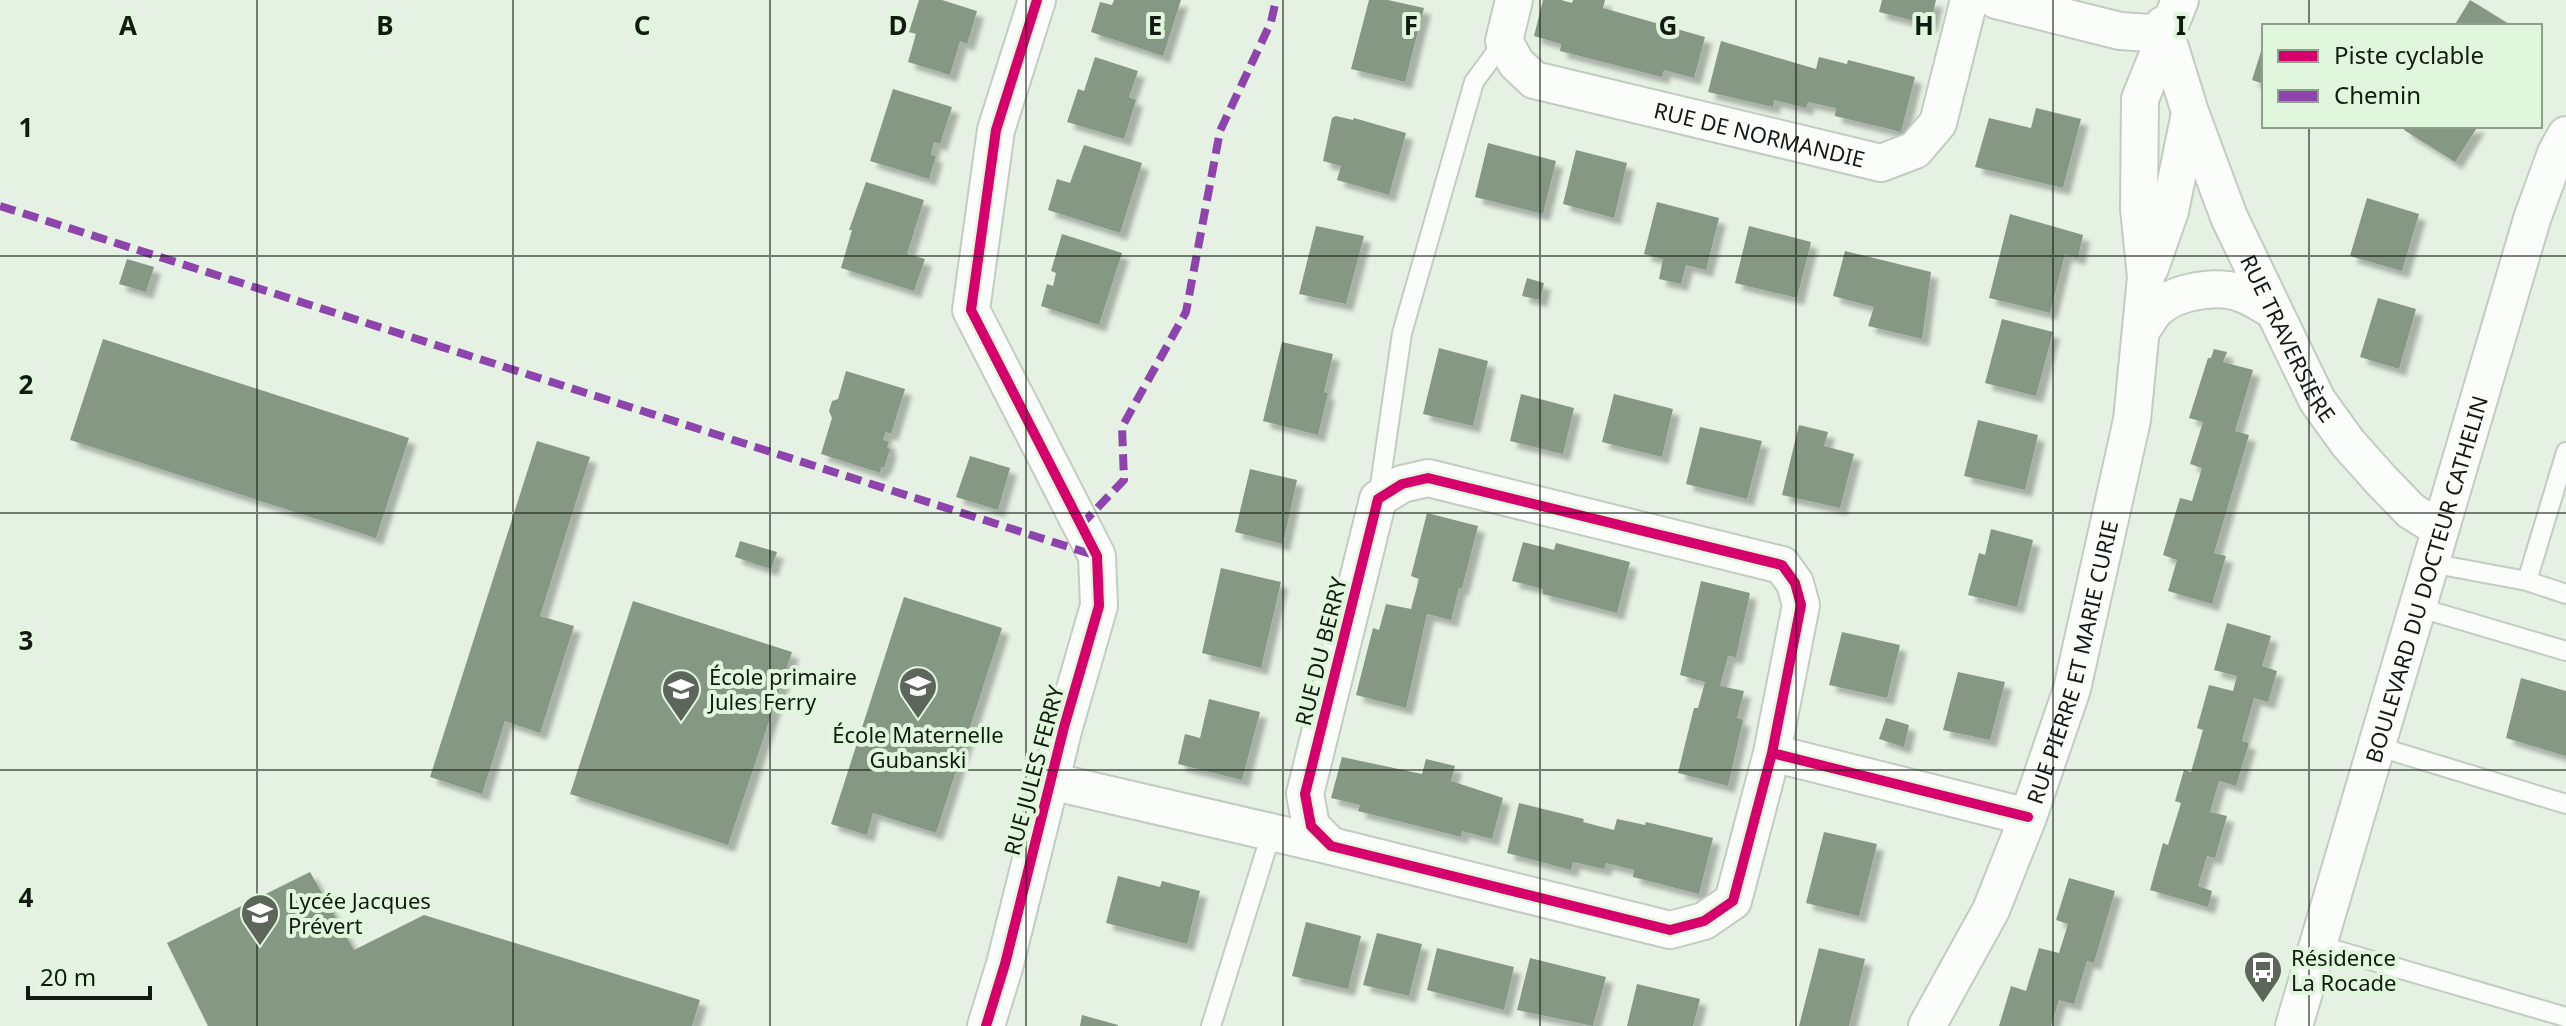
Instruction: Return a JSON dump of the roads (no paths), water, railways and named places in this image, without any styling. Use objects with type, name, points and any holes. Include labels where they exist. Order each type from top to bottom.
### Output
[{"type":"street","name":"RUE JULES FERRY","points":[[986,1026],[1099,606],[1097,556],[971,310],[996,130],[1037,0]]},
{"type":"street","points":[[1504,41],[1514,0]]},
{"type":"street","name":"RUE DE NORMANDIE","points":[[1504,41],[1516,63],[1534,80],[1881,163],[1915,150],[1938,123],[1969,0]]},
{"type":"street","points":[[1996,0],[2120,31],[2166,34],[2155,0]]},
{"type":"street","name":"RUE PIERRE ET MARIE CURIE","points":[[1927,1026],[1991,910],[2028,817],[2075,674],[2132,420],[2146,277],[2139,209],[2140,99],[2180,0]]},
{"type":"street","name":"RUE PIERRE ET MARIE CURIE","points":[[2146,277],[2170,211],[2190,112],[2166,34]]},
{"type":"street","name":"RUE TRAVERSIÈRE","points":[[2190,112],[2229,217],[2317,400],[2348,443],[2411,511],[2440,529]]},
{"type":"street","name":"BOULEVARD DU DOCTEUR CATHELIN","points":[[2294,1026],[2532,219],[2563,148]]},
{"type":"street","points":[[2142,329],[2157,308],[2180,296],[2206,290],[2230,290],[2274,311]]},
{"type":"street","points":[[1050,781],[1272,831],[1670,930],[1704,921],[1733,901],[1772,753],[1801,605],[1795,583],[1782,565],[1428,478],[1402,484],[1378,499]]},
{"type":"street","name":"RUE DU BERRY","points":[[1331,846],[1311,826],[1305,794],[1378,499]]},
{"type":"street","points":[[1772,753],[2028,817]]},
{"type":"lane","points":[[1378,499],[1402,333],[1474,82],[1504,41]]},
{"type":"lane","points":[[2527,581],[2566,452]]},
{"type":"lane","points":[[2430,563],[2527,581],[2566,594]]},
{"type":"lane","points":[[2417,607],[2566,651]]},
{"type":"lane","points":[[2376,746],[2566,804]]},
{"type":"lane","points":[[1211,1026],[1272,831]]},
{"type":"lane","points":[[2318,945],[2566,1017]]},
{"type":"place","name":"École Maternelle Gubanski","points":[[918,720]]},
{"type":"place","name":"École primaire Jules Ferry","points":[[681,723]]},
{"type":"place","name":"Lycée Jacques Prévert","points":[[260,947]]},
{"type":"place","name":"Résidence La Rocade","points":[[2263,1004]]}]
